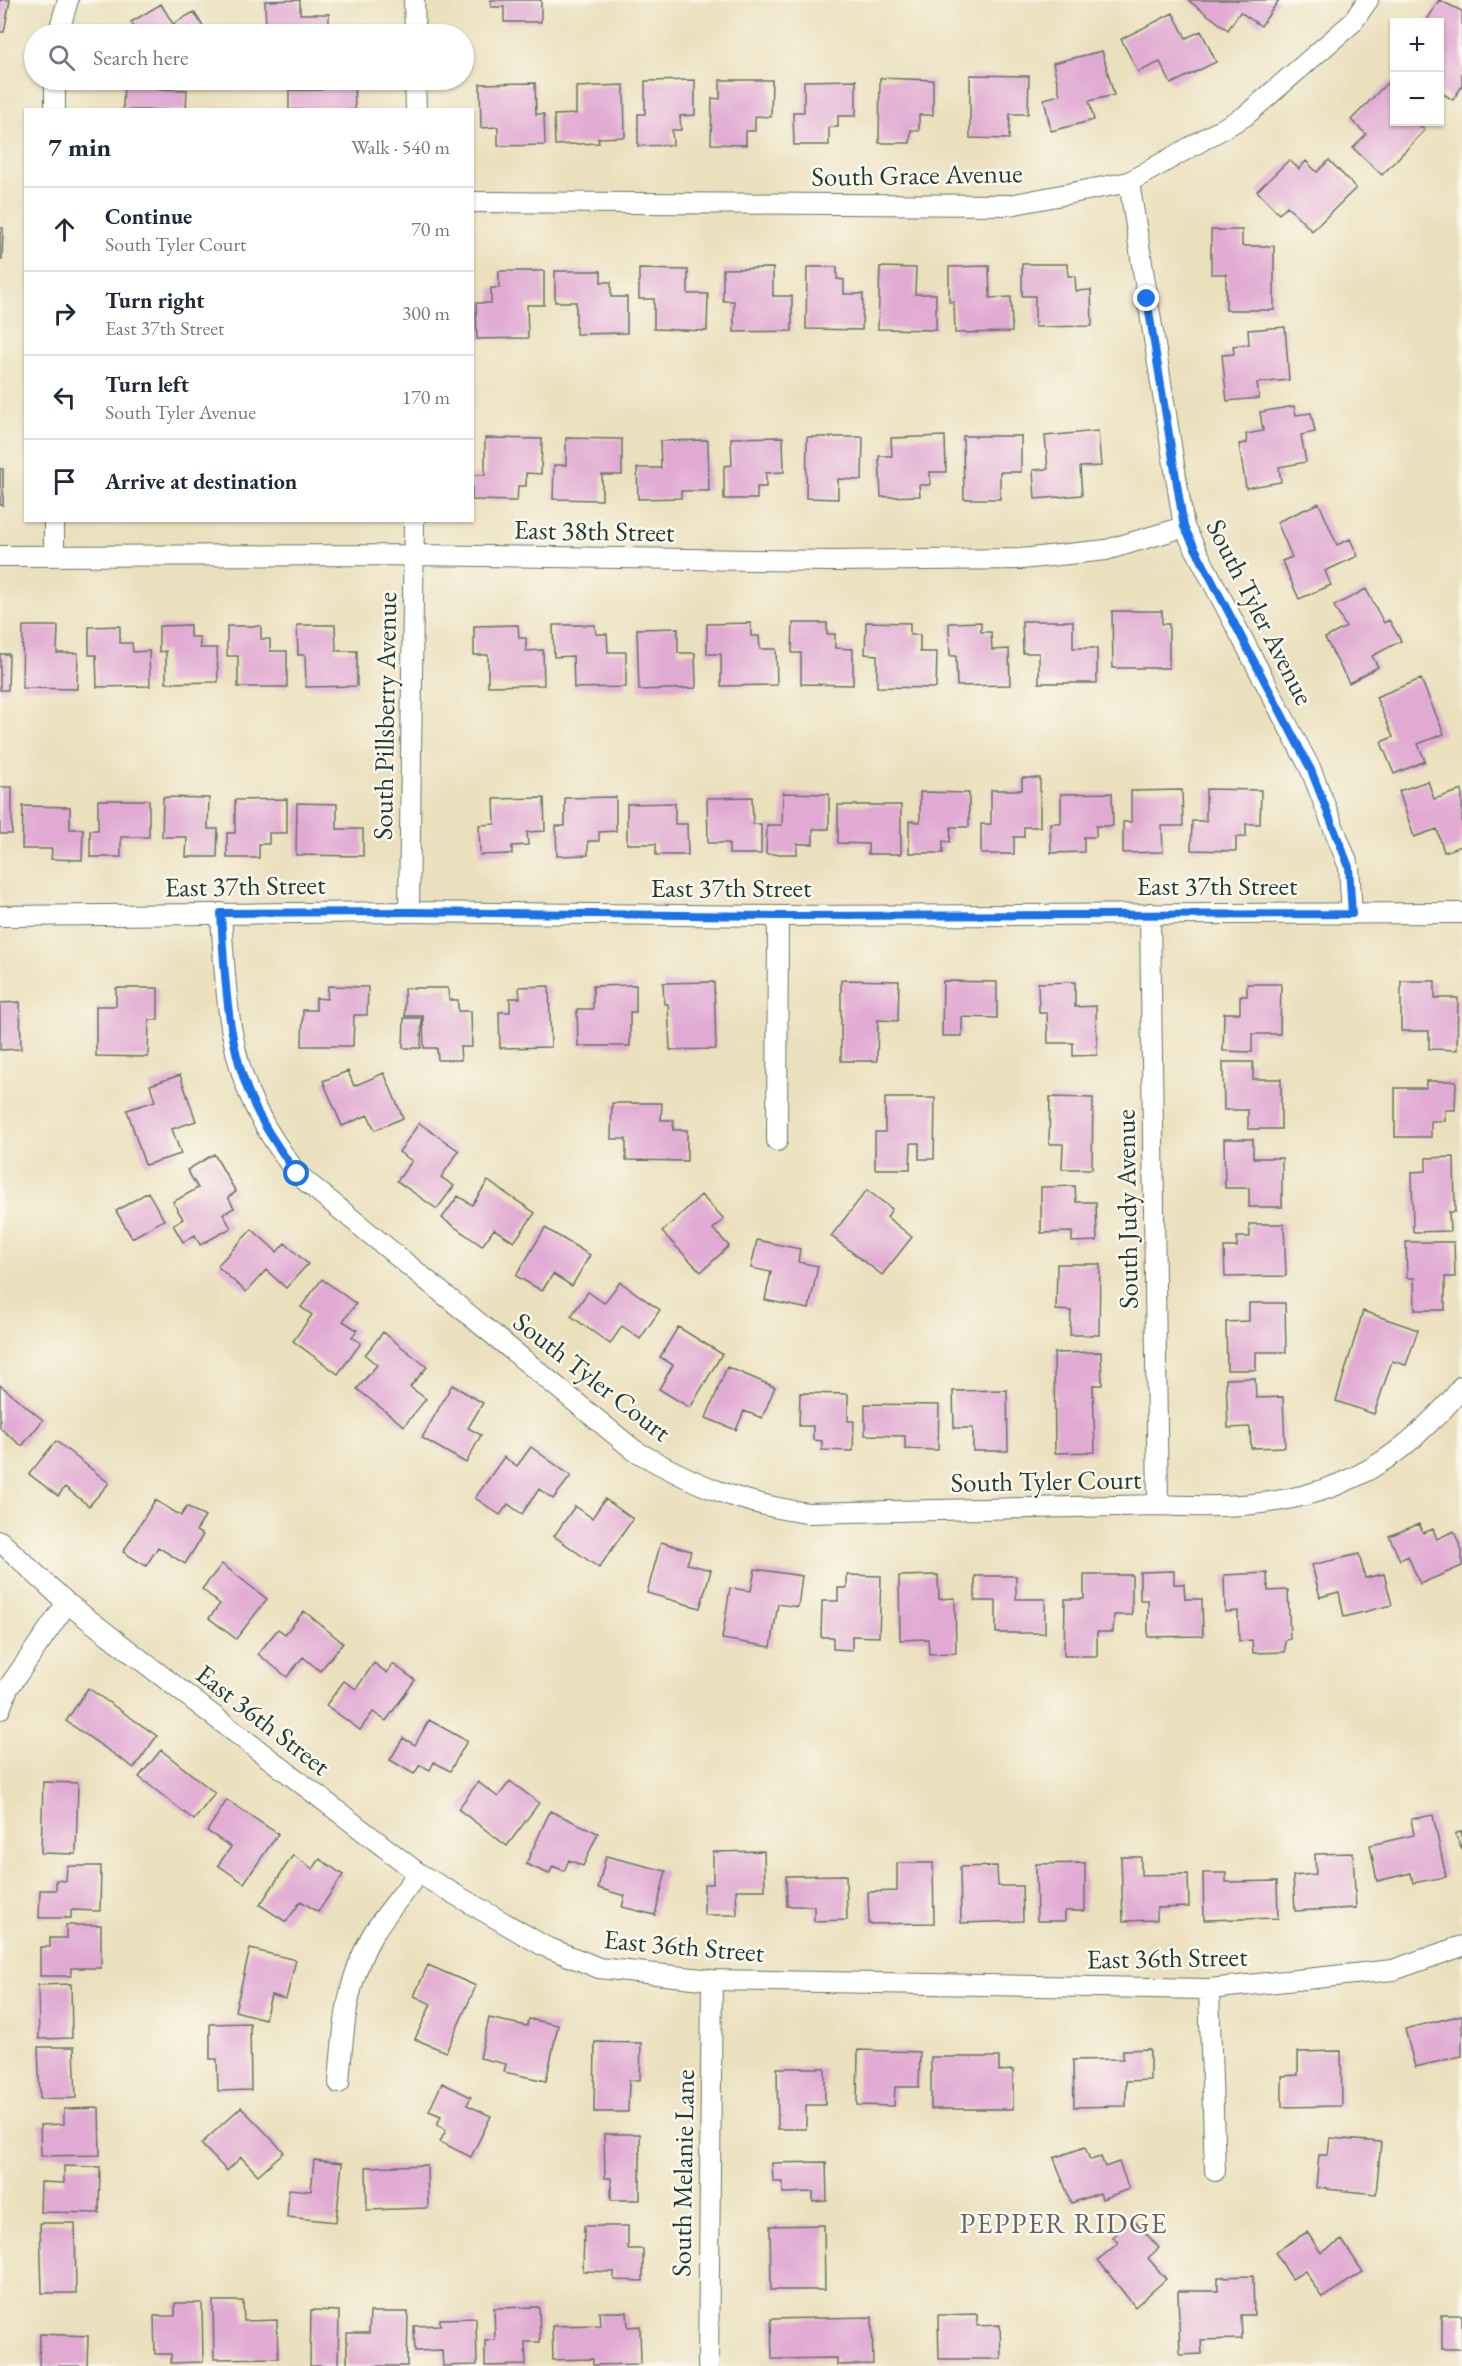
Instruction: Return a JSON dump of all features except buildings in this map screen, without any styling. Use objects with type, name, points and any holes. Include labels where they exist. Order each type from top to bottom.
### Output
[{"type":"street","points":[[61,24],[68,0]]},
{"type":"street","points":[[414,0],[415,24]]},
{"type":"street","name":"South Grace Avenue","points":[[474,202],[1010,205],[1129,182],[1245,116],[1352,23],[1368,0]]},
{"type":"street","points":[[55,90],[55,108]]},
{"type":"street","points":[[415,90],[416,108]]},
{"type":"street","name":"South Tyler Avenue","points":[[1129,182],[1184,527],[1311,770],[1349,867],[1352,914]]},
{"type":"street","points":[[54,522],[54,555]]},
{"type":"street","name":"South Pillsberry Avenue","points":[[409,912],[414,522]]},
{"type":"street","name":"East 38th Street","points":[[0,556],[414,555],[830,561],[1021,559],[1106,550],[1184,527]]},
{"type":"street","name":"East 37th Street","points":[[0,916],[409,912],[778,916],[1462,913]]},
{"type":"street","name":"South Tyler Court","points":[[221,913],[226,1001],[240,1068],[263,1123],[297,1174],[634,1450],[679,1476],[729,1497],[773,1508],[807,1513],[1158,1505],[1211,1508],[1294,1500],[1351,1480],[1407,1445],[1462,1386]]},
{"type":"street","name":"South Judy Avenue","points":[[1150,913],[1158,1505]]},
{"type":"street","points":[[777,1142],[778,916]]},
{"type":"street","name":"East 36th Street","points":[[0,1541],[67,1603],[418,1874],[544,1946],[599,1968],[712,1980],[1209,1989],[1393,1970],[1462,1946]]},
{"type":"street","points":[[0,1709],[8,1688],[67,1603]]},
{"type":"street","points":[[339,2083],[345,2008],[356,1969],[375,1931],[418,1874]]},
{"type":"street","name":"South Melanie Lane","points":[[708,2366],[712,1980]]},
{"type":"street","points":[[1209,1989],[1215,2171]]},
{"type":"district","name":"PEPPER RIDGE","points":[[1064,2223]]},
{"type":"route","points":[[297,1174],[263,1123],[240,1068],[226,1001],[221,913],[409,912],[778,916],[1352,914],[1349,867],[1311,770],[1184,527],[1147,299]]}]
